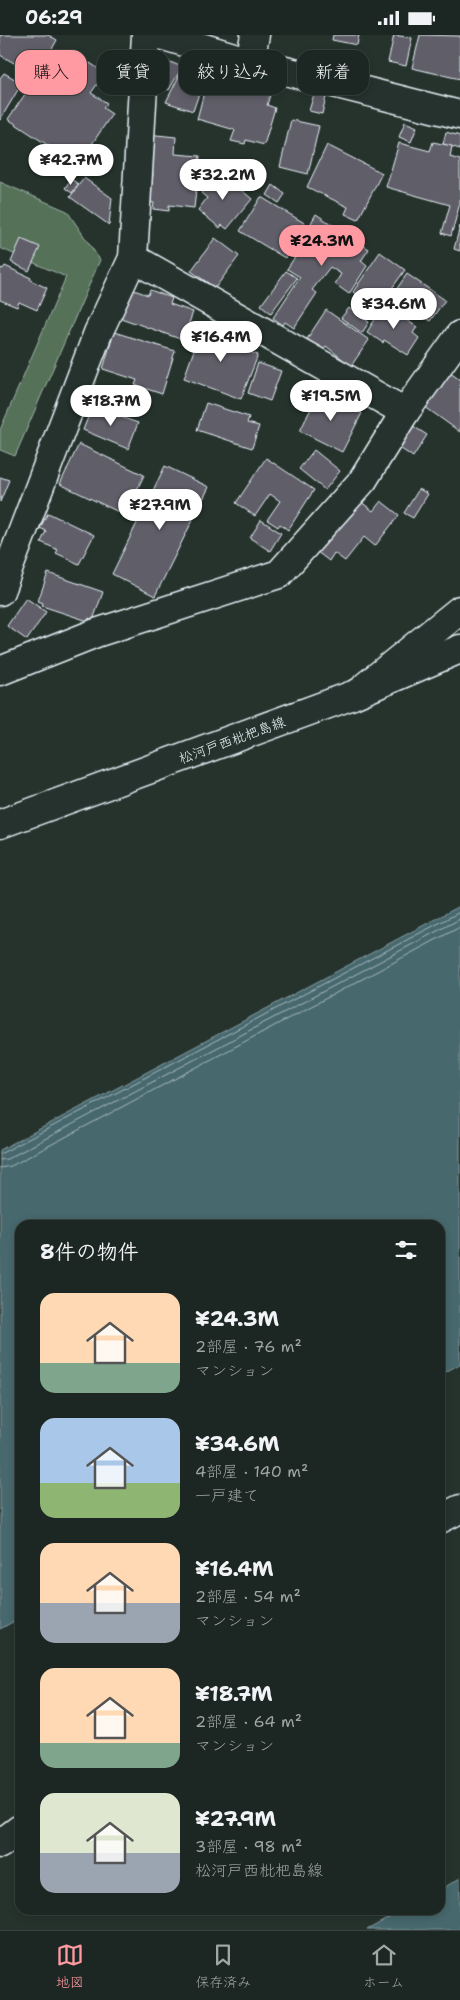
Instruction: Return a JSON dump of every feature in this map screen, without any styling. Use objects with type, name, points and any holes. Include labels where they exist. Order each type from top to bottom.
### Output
[{"type":"street","points":[[0,591],[98,333],[133,258],[146,35]]},
{"type":"street","points":[[161,35],[210,50]]},
{"type":"street","points":[[252,50],[255,35]]},
{"type":"street","points":[[287,71],[460,115]]},
{"type":"street","points":[[133,258],[405,411]]},
{"type":"street","points":[[0,671],[96,633],[279,574],[363,480],[405,411],[460,335]]},
{"type":"street","points":[[354,695],[460,610]]},
{"type":"street","name":"松河戸西枇杷島線","points":[[0,824],[354,695],[460,649]]},
{"type":"street","points":[[445,1516],[460,1509]]},
{"type":"street","points":[[0,1844],[15,1833]]},
{"type":"green space","points":[[0,182],[67,211],[100,260],[15,456],[0,450],[0,430],[66,277],[0,248]]},
{"type":"water","points":[[460,906],[460,1364],[445,1372],[445,1220],[15,1220],[15,1621],[0,1629],[0,1150]]},
{"type":"water","points":[[460,1878],[460,1930],[367,1930],[394,1915],[445,1915],[445,1887]]},
{"type":"building","points":[[0,35],[48,35],[57,40],[51,50],[15,50],[15,64],[0,55]]},
{"type":"building","points":[[333,35],[359,35],[357,45],[332,40]]},
{"type":"building","points":[[394,35],[412,38],[406,66],[388,62]]},
{"type":"building","points":[[420,35],[460,36],[460,79],[412,68]]},
{"type":"building","points":[[169,61],[179,66],[179,72],[169,90]]},
{"type":"building","points":[[90,63],[97,68],[97,84],[91,93],[107,103],[103,108],[112,114],[78,165],[8,119],[24,95],[87,95],[87,67]]},
{"type":"building","points":[[4,73],[15,79],[15,95],[0,120],[0,78]]},
{"type":"building","points":[[179,76],[179,95],[199,95],[193,111],[166,102]]},
{"type":"building","points":[[203,95],[270,95],[267,105],[275,108],[264,145],[246,140],[245,144],[231,141],[235,130],[197,119]]},
{"type":"building","points":[[314,95],[326,97],[322,114],[309,111]]},
{"type":"building","points":[[291,120],[319,126],[308,174],[280,167]]},
{"type":"building","points":[[405,122],[417,127],[411,142],[399,137]]},
{"type":"building","points":[[446,132],[460,136],[460,149],[443,144]]},
{"type":"building","points":[[147,134],[176,137],[175,154],[200,156],[194,208],[169,205],[169,211],[153,209],[154,203],[149,202],[153,174],[142,173]]},
{"type":"building","points":[[433,142],[452,146],[450,157],[460,160],[460,203],[451,236],[442,233],[450,205],[386,187],[399,143],[430,151]]},
{"type":"building","points":[[327,145],[382,173],[358,220],[345,214],[348,207],[307,187]]},
{"type":"building","points":[[219,171],[252,199],[227,229],[222,225],[220,228],[198,210],[207,198],[201,193]]},
{"type":"building","points":[[84,178],[112,198],[109,225],[70,197]]},
{"type":"building","points":[[71,179],[78,184],[72,193],[65,188]]},
{"type":"building","points":[[273,185],[285,194],[279,203],[267,195]]},
{"type":"building","points":[[261,197],[306,224],[285,258],[240,231]]},
{"type":"building","points":[[316,214],[369,249],[361,261],[367,266],[349,294],[335,284],[341,274],[330,267],[312,290],[317,293],[294,328],[285,322],[283,325],[273,318],[300,277],[287,269],[315,226],[311,223]]},
{"type":"building","points":[[460,226],[460,251],[454,249]]},
{"type":"building","points":[[215,238],[239,256],[215,288],[191,271]]},
{"type":"building","points":[[21,239],[40,247],[29,271],[11,262]]},
{"type":"building","points":[[380,252],[405,270],[377,309],[353,292]]},
{"type":"building","points":[[5,266],[47,288],[37,310],[19,302],[17,307],[0,300],[0,268],[3,269]]},
{"type":"building","points":[[286,271],[297,278],[271,313],[261,305]]},
{"type":"building","points":[[407,274],[445,300],[430,321],[402,305],[398,310],[387,303]]},
{"type":"building","points":[[131,289],[148,295],[150,290],[172,298],[170,304],[193,312],[183,340],[121,318]]},
{"type":"building","points":[[384,305],[417,327],[413,333],[419,338],[408,355],[384,340],[383,343],[367,332]]},
{"type":"building","points":[[349,308],[369,322],[362,333],[341,318]]},
{"type":"building","points":[[326,310],[369,340],[351,366],[326,346],[323,350],[307,339]]},
{"type":"building","points":[[204,322],[220,328],[218,333],[245,343],[242,349],[258,355],[241,399],[184,378]]},
{"type":"building","points":[[114,332],[175,351],[162,394],[135,385],[137,380],[103,369]]},
{"type":"building","points":[[258,363],[281,371],[270,401],[248,393]]},
{"type":"building","points":[[446,369],[460,379],[460,432],[421,404]]},
{"type":"building","points":[[319,392],[362,413],[342,452],[300,431]]},
{"type":"building","points":[[206,403],[249,417],[247,423],[259,426],[252,448],[197,430]]},
{"type":"building","points":[[92,407],[138,423],[128,449],[83,430]]},
{"type":"building","points":[[408,423],[427,435],[413,457],[394,444]]},
{"type":"building","points":[[79,444],[144,475],[125,515],[60,484]]},
{"type":"building","points":[[314,450],[340,471],[325,490],[299,469]]},
{"type":"building","points":[[266,458],[314,490],[288,530],[280,524],[278,527],[267,520],[280,501],[270,494],[255,516],[236,503]]},
{"type":"building","points":[[165,466],[209,487],[155,596],[112,574]]},
{"type":"building","points":[[0,477],[9,480],[0,502]]},
{"type":"building","points":[[419,489],[428,494],[413,518],[404,513]]},
{"type":"building","points":[[356,498],[373,511],[381,501],[399,515],[375,546],[364,537],[345,561],[334,553],[329,561],[316,551]]},
{"type":"building","points":[[48,513],[94,535],[79,564],[56,553],[58,550],[41,542],[46,531],[40,528]]},
{"type":"building","points":[[261,520],[281,533],[270,551],[250,538]]},
{"type":"building","points":[[48,573],[103,592],[93,620],[89,618],[88,621],[42,606],[43,603],[38,601]]},
{"type":"building","points":[[26,598],[46,612],[27,640],[7,626]]}]
